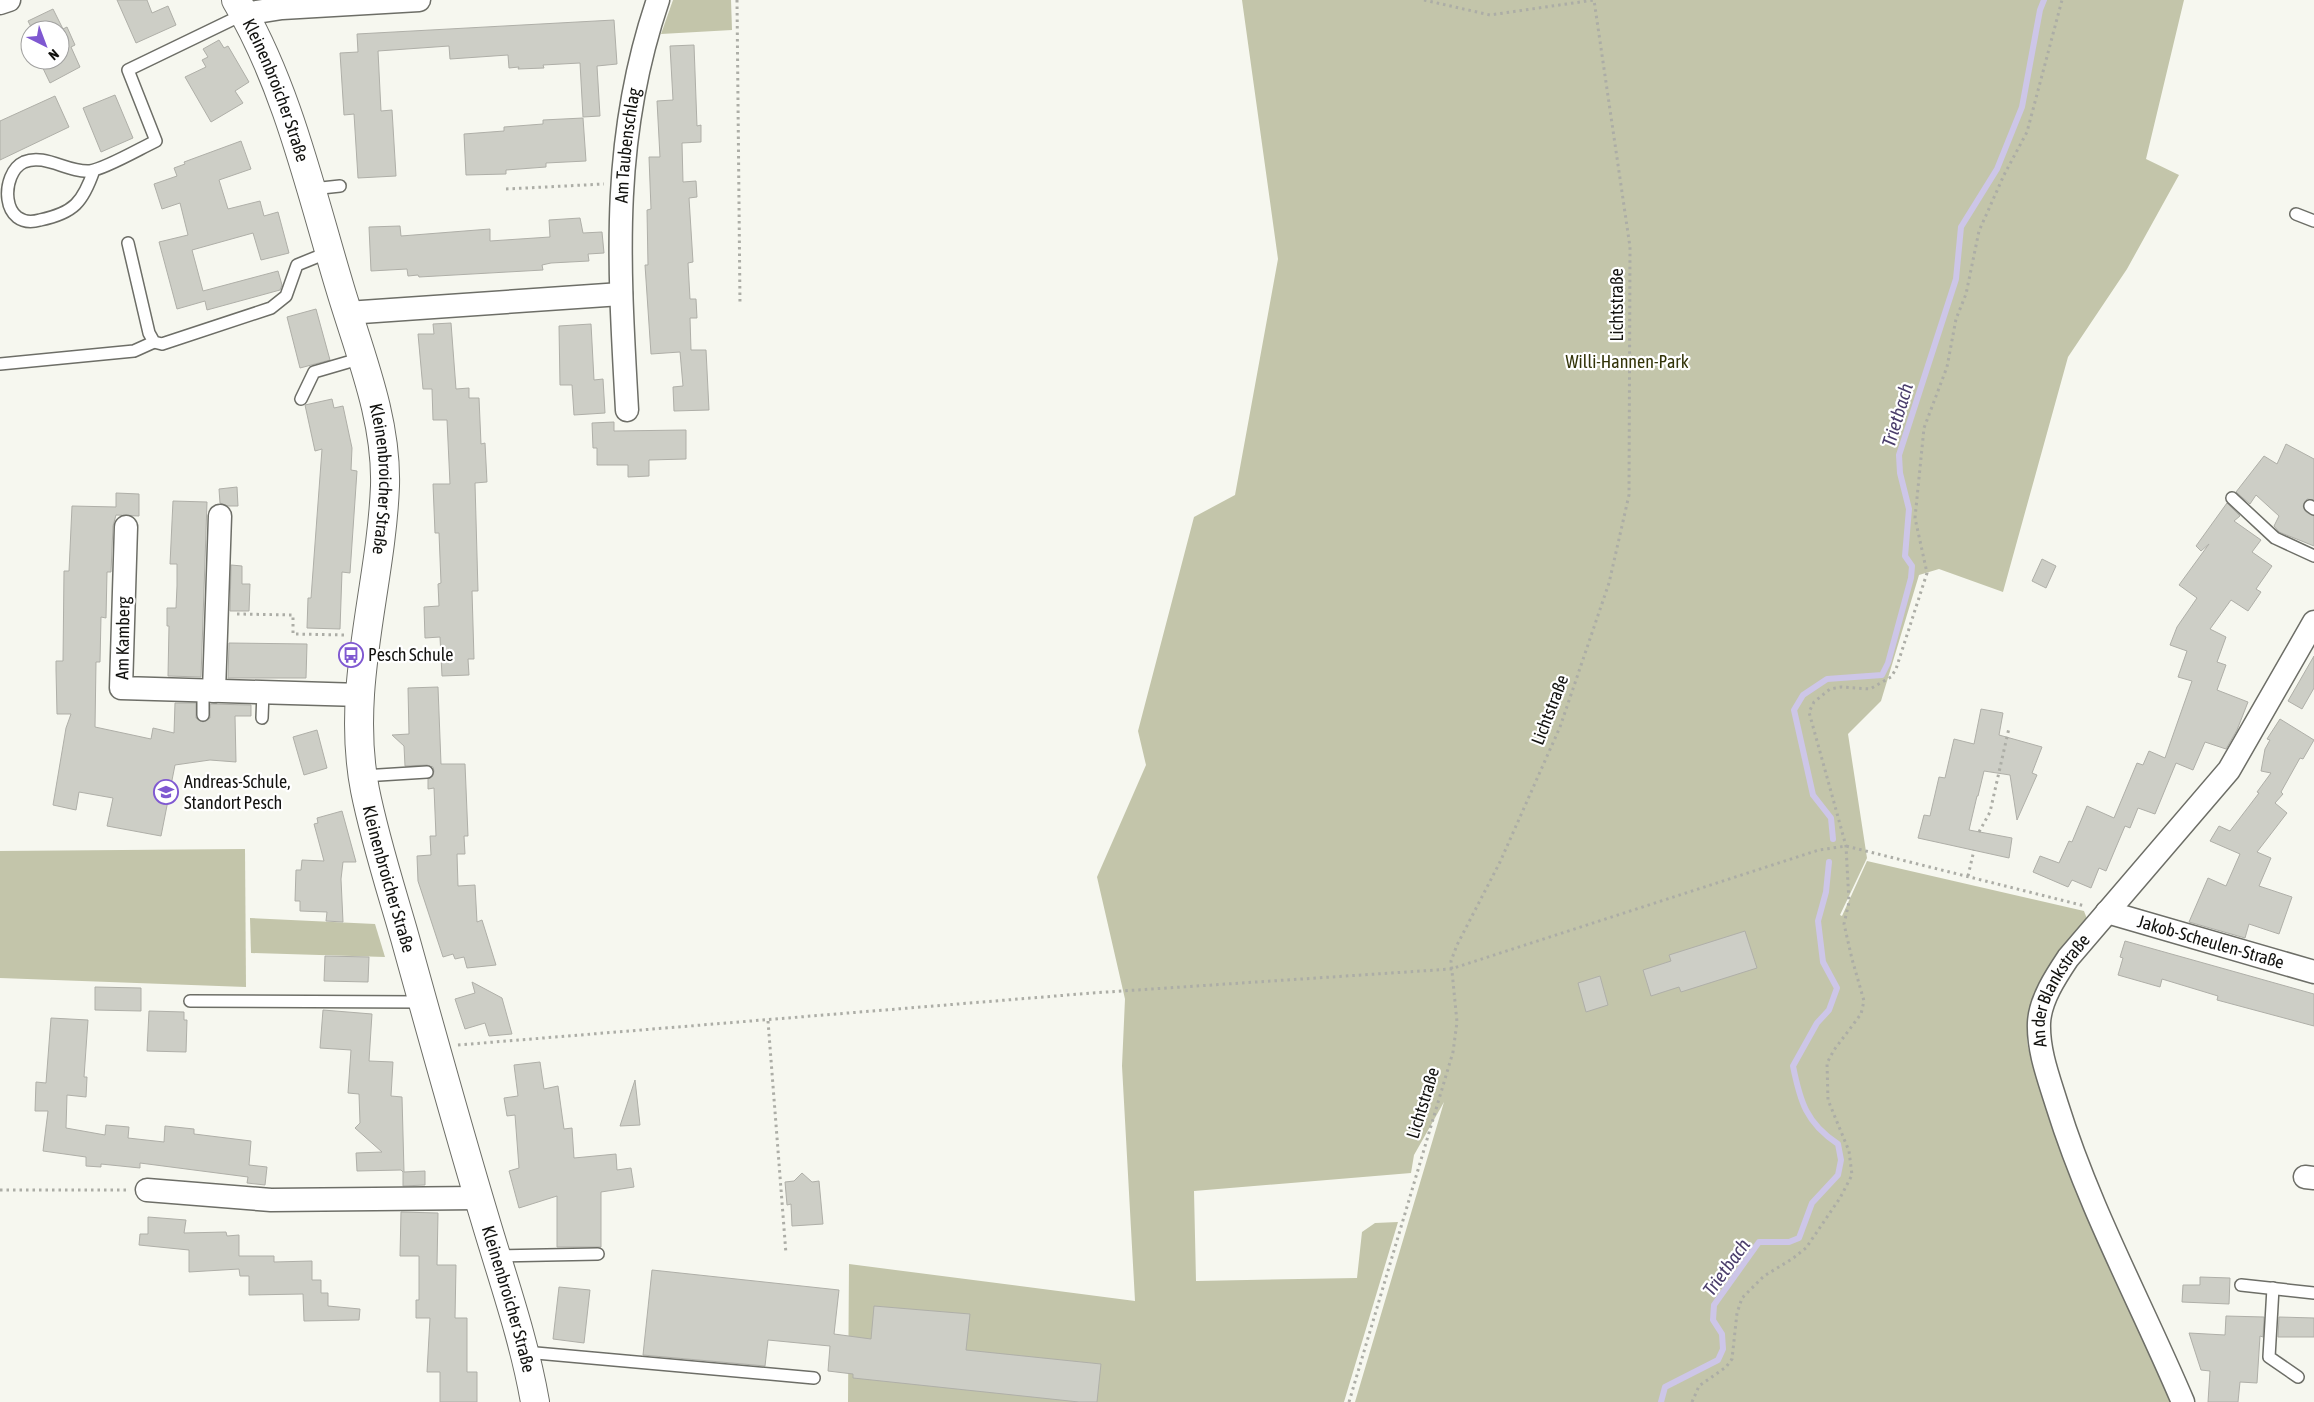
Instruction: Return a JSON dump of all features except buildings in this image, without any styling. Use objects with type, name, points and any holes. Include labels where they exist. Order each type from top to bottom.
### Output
[{"type":"street","points":[[0,3],[8,0]]},
{"type":"street","points":[[240,7],[282,8],[419,0]]},
{"type":"street","name":"Am Taubenschlag","points":[[627,410],[621,294],[624,153],[636,79],[645,39],[658,0]]},
{"type":"street","name":"Kleinenbroicher Straße","points":[[240,7],[281,96],[362,358],[379,425],[385,476],[380,539],[365,636],[360,695],[360,741],[363,776],[369,810],[422,1002],[478,1198],[525,1352],[534,1402]]},
{"type":"street","points":[[347,313],[621,294]]},
{"type":"street","points":[[209,690],[218,613],[220,516]]},
{"type":"street","name":"Am Kamberg","points":[[126,526],[121,688],[360,695]]},
{"type":"street","name":"An der Blankstraße","points":[[2183,1402],[2084,1180],[2062,1119],[2042,1053],[2040,1017],[2048,993],[2068,958],[2229,770],[2305,659],[2314,622]]},
{"type":"street","name":"Jakob-Scheulen-Straße","points":[[2107,912],[2314,972]]},
{"type":"street","points":[[146,1190],[271,1200],[478,1198]]},
{"type":"lane","points":[[94,170],[82,200],[62,214],[23,223],[13,219],[6,210],[4,198],[8,180],[13,170],[22,163],[38,159],[77,170],[94,170],[156,140],[128,70],[240,7]]},
{"type":"lane","points":[[310,190],[340,186]]},
{"type":"lane","points":[[2296,214],[2314,221]]},
{"type":"lane","points":[[128,243],[149,333],[154,342]]},
{"type":"lane","points":[[0,364],[134,351],[154,342],[165,344],[271,308],[286,296],[297,265],[329,252]]},
{"type":"lane","points":[[302,399],[314,372],[362,358]]},
{"type":"lane","points":[[2232,498],[2275,538],[2314,556]]},
{"type":"lane","points":[[203,715],[209,690]]},
{"type":"lane","points":[[262,718],[263,692]]},
{"type":"lane","points":[[363,776],[427,772]]},
{"type":"lane","points":[[190,1001],[422,1002]]},
{"type":"lane","points":[[496,1256],[598,1254]]},
{"type":"lane","points":[[2242,1285],[2314,1293]]},
{"type":"lane","points":[[2273,1288],[2269,1357],[2298,1377]]},
{"type":"lane","points":[[525,1352],[814,1378]]},
{"type":"path","points":[[737,0],[740,305]]},
{"type":"path","points":[[1424,0],[1490,15],[1594,0]]},
{"type":"path","name":"Lichtstraße","points":[[1349,1402],[1453,1052],[1457,1022],[1451,961],[1457,945],[1500,862],[1560,727],[1609,583],[1629,495],[1631,257],[1594,0]]},
{"type":"path","points":[[1692,1402],[1699,1386],[1726,1366],[1732,1359],[1735,1351],[1737,1313],[1742,1298],[1764,1276],[1806,1248],[1840,1198],[1852,1175],[1852,1162],[1849,1151],[1827,1095],[1827,1064],[1831,1055],[1859,1017],[1864,1004],[1844,924],[1849,902],[1846,846],[1809,712],[1814,702],[1830,689],[1840,687],[1870,689],[1891,676],[1896,670],[1927,573],[1915,518],[1924,428],[1947,367],[1956,319],[1966,294],[1979,231],[2004,175],[2027,132],[2062,0]]},
{"type":"path","points":[[506,189],[622,183]]},
{"type":"path","points":[[218,613],[293,615],[293,634],[365,636]]},
{"type":"path","points":[[1979,832],[1990,812],[2009,728]]},
{"type":"path","points":[[435,1047],[1082,994],[1451,968],[1820,850],[1846,846],[2107,912]]},
{"type":"path","points":[[1968,876],[1974,850]]},
{"type":"path","points":[[768,1021],[786,1254]]},
{"type":"path","points":[[0,1190],[146,1190]]},
{"type":"green space","points":[[673,0],[731,0],[732,30],[661,34]]},
{"type":"green space","name":"Willi-Hannen-Park","points":[[1242,0],[2184,0],[2146,159],[2179,175],[2127,269],[2068,357],[2003,592],[1939,569],[1919,575],[1881,701],[1848,734],[1867,858],[1840,915],[1842,916],[1867,861],[2084,911],[2087,919],[2055,958],[2038,988],[2028,1020],[2028,1048],[2039,1082],[2172,1402],[1355,1402],[1444,1102],[1414,1155],[1411,1173],[1194,1191],[1196,1281],[1357,1278],[1362,1232],[1375,1223],[1398,1222],[1344,1402],[848,1402],[849,1264],[1135,1301],[1122,1066],[1125,999],[1097,877],[1146,765],[1138,731],[1194,517],[1235,495],[1278,259]]},
{"type":"green space","points":[[245,849],[246,987],[0,978],[0,851]]},
{"type":"green space","points":[[250,918],[375,924],[385,957],[251,953]]},
{"type":"waterway","name":"Trietbach","points":[[1833,839],[1831,818],[1813,795],[1794,710],[1803,695],[1827,679],[1882,675],[1888,663],[1911,578],[1912,566],[1905,556],[1909,509],[1900,473],[1899,455],[1956,279],[1961,227],[1997,169],[2022,107],[2040,10],[2044,0]]},
{"type":"waterway","name":"Trietbach","points":[[1661,1402],[1665,1387],[1718,1360],[1723,1349],[1722,1334],[1713,1320],[1714,1305],[1759,1242],[1789,1242],[1799,1238],[1812,1203],[1838,1175],[1841,1160],[1838,1144],[1818,1128],[1806,1110],[1798,1090],[1793,1066],[1817,1023],[1829,1010],[1837,988],[1823,962],[1818,921],[1826,892],[1829,862]]},
{"type":"place","name":"Pesch Schule","points":[[351,655]]},
{"type":"place","name":"Andreas-Schule, Standort Pesch","points":[[166,792]]}]
